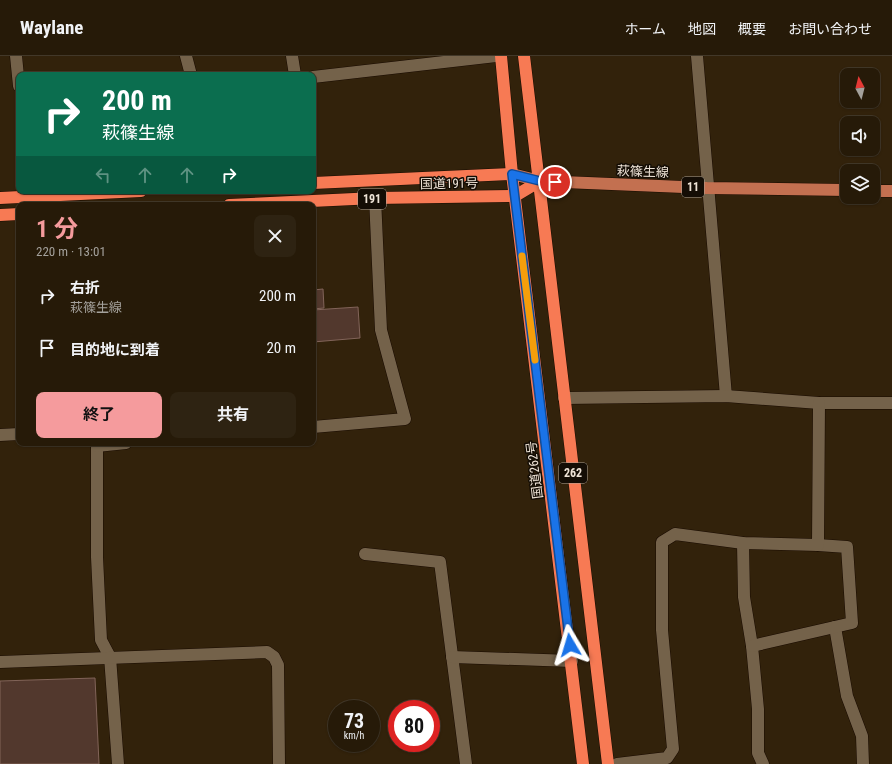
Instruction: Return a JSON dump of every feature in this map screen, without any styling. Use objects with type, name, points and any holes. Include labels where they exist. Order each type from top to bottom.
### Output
[{"type":"highway","points":[[501,56],[512,174]]},
{"type":"highway","points":[[515,196],[540,181],[524,56]]},
{"type":"highway","name":"国道191号","points":[[316,183],[512,174]]},
{"type":"highway","name":"国道262号","points":[[512,174],[572,661],[583,764]]},
{"type":"highway","name":"262","points":[[540,181],[564,398],[608,764]]},
{"type":"highway","points":[[0,198],[85,194]]},
{"type":"highway","name":"国道191号","points":[[292,202],[375,198],[515,196]]},
{"type":"highway","points":[[0,215],[16,214]]},
{"type":"main road","name":"萩篠生線","points":[[512,174],[540,181],[707,188],[840,190]]},
{"type":"main road","points":[[880,190],[892,191]]},
{"type":"street","points":[[16,56],[18,72]]},
{"type":"street","points":[[186,56],[190,72]]},
{"type":"street","points":[[292,56],[295,72]]},
{"type":"street","points":[[316,77],[496,56]]},
{"type":"street","points":[[697,56],[707,188],[726,396]]},
{"type":"street","points":[[316,427],[405,419],[381,330],[375,198]]},
{"type":"street","points":[[564,398],[726,396],[819,403],[892,403]]},
{"type":"street","points":[[818,545],[819,403]]},
{"type":"street","points":[[0,435],[16,434]]},
{"type":"street","points":[[97,446],[97,557],[101,640],[110,657],[118,764]]},
{"type":"street","points":[[617,764],[667,758],[673,749],[662,630],[662,542],[676,534],[743,543],[847,547],[852,624],[752,646]]},
{"type":"street","points":[[743,543],[744,597],[752,646],[758,709],[758,753],[763,764]]},
{"type":"street","points":[[365,554],[440,562],[466,764]]},
{"type":"street","points":[[835,627],[847,696],[862,736],[863,764]]},
{"type":"street","points":[[0,662],[267,652],[274,657],[278,665],[279,764]]},
{"type":"street","points":[[452,657],[572,661]]},
{"type":"building","points":[[323,289],[324,308],[316,309],[316,290]]},
{"type":"building","points":[[358,307],[360,338],[316,342],[316,310]]},
{"type":"building","points":[[95,678],[99,764],[0,764],[0,681]]},
{"type":"slow traffic","points":[[522,256],[535,360]]},
{"type":"route","points":[[555,182],[540,181],[512,174],[570,645]]}]
